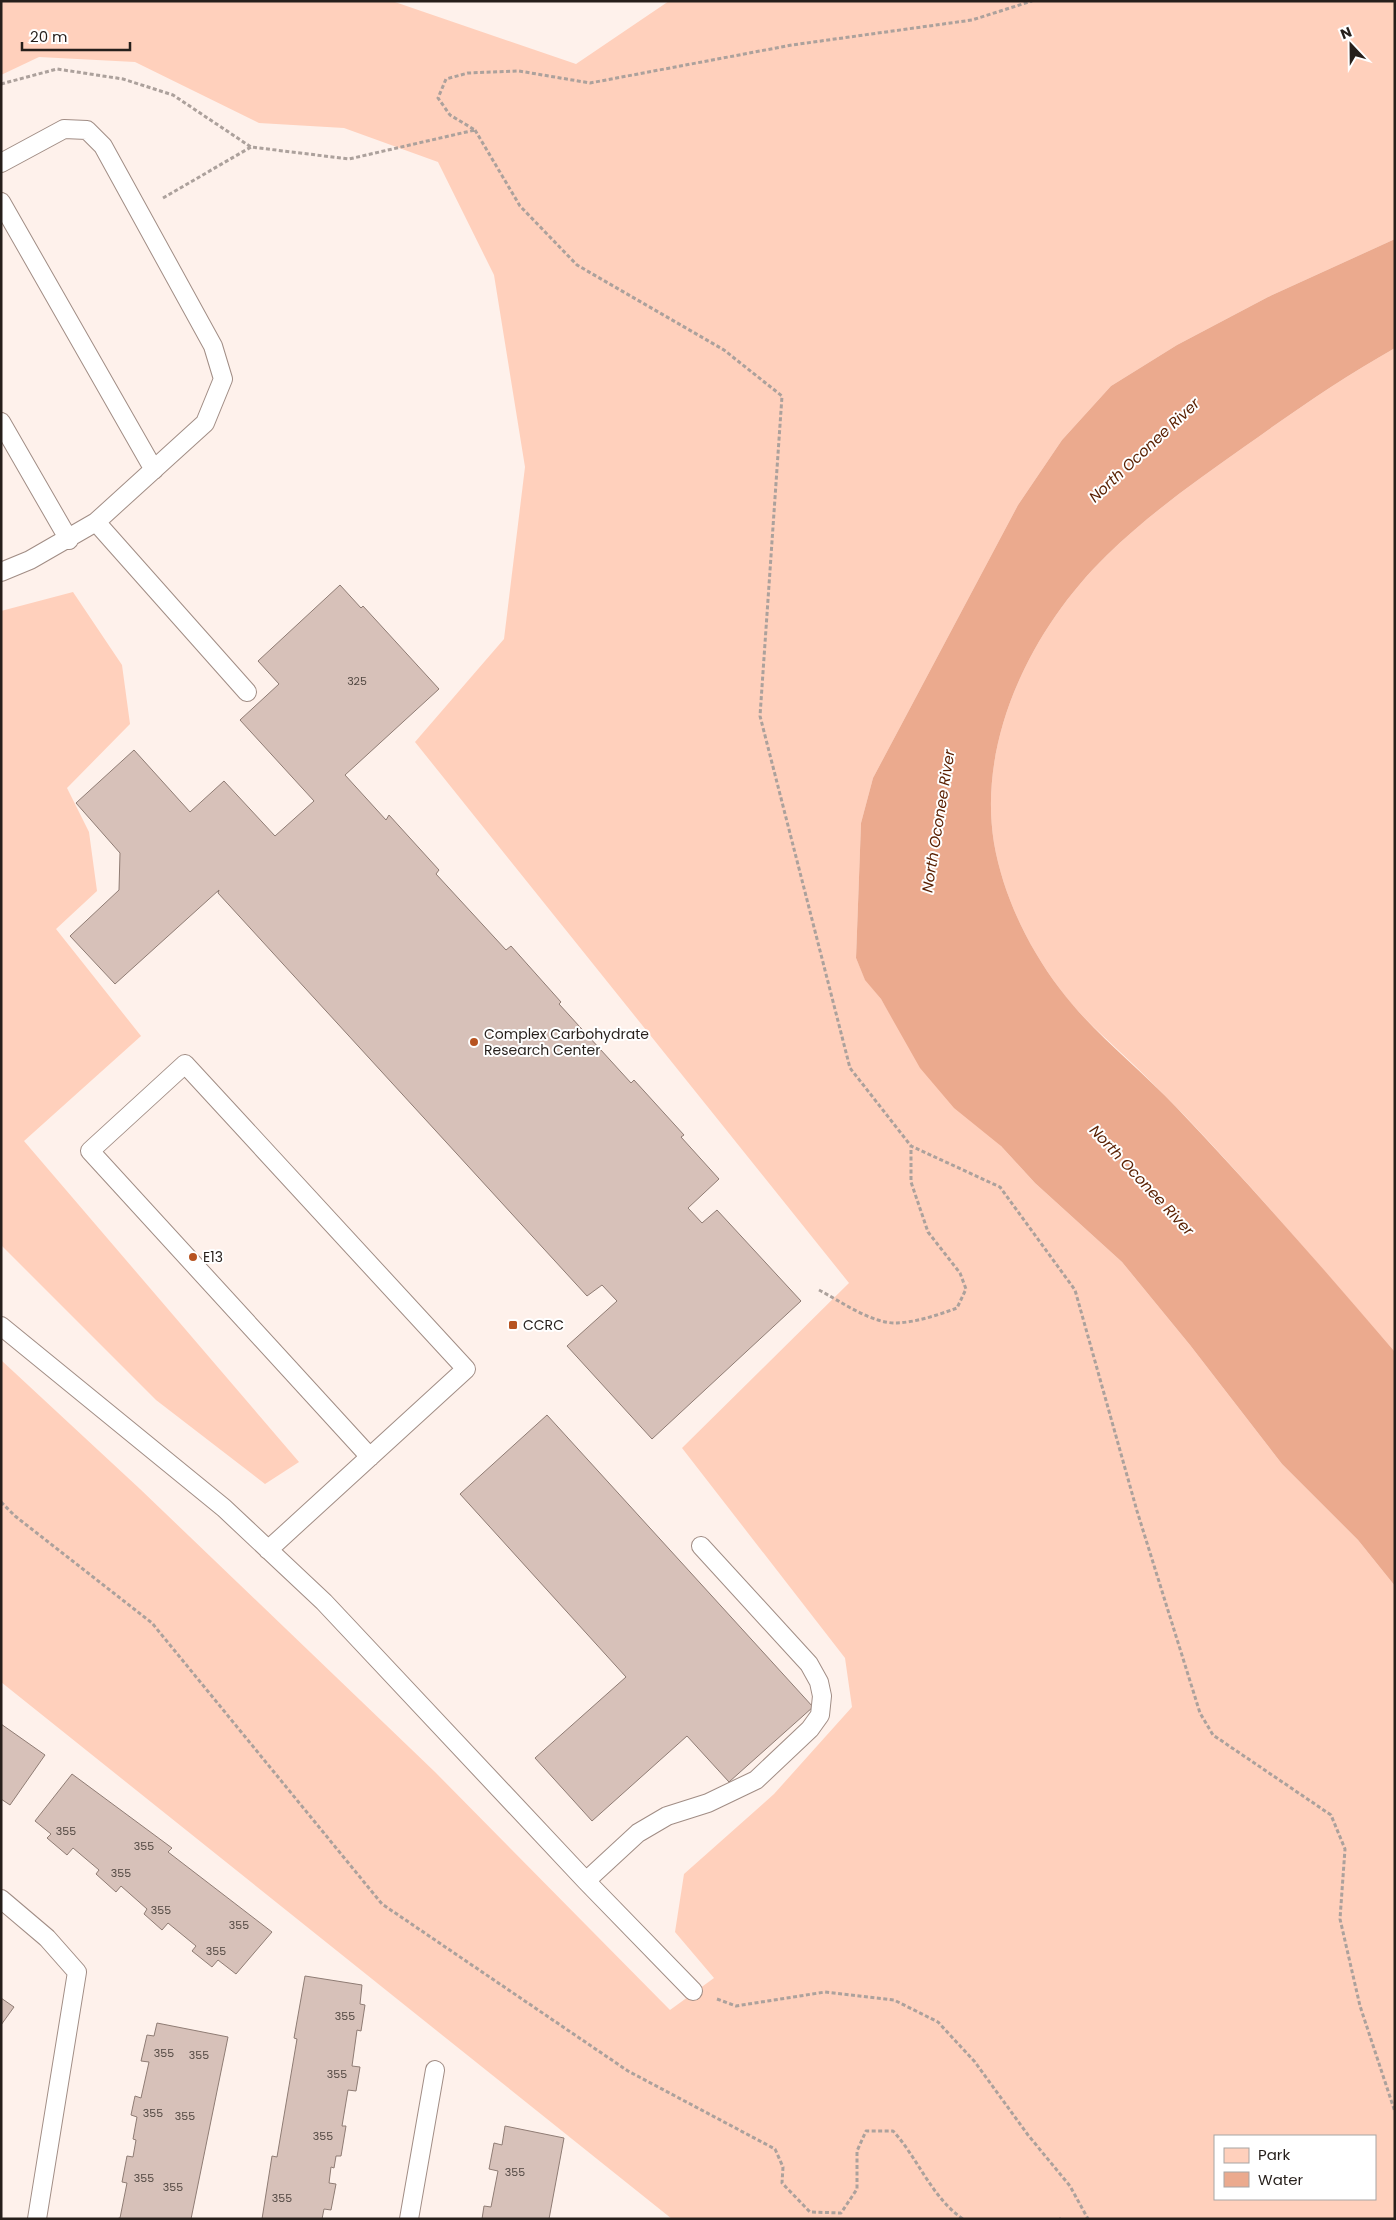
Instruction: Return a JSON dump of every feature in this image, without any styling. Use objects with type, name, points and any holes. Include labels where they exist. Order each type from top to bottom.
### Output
[{"type":"lane","points":[[1,163],[64,129],[87,130],[103,146],[213,346],[223,379],[205,423],[96,522],[69,540],[1,572]]},
{"type":"lane","points":[[1,202],[154,470]]},
{"type":"lane","points":[[1,422],[69,540]]},
{"type":"lane","points":[[96,522],[247,692]]},
{"type":"lane","points":[[268,1550],[370,1457],[466,1369],[185,1064],[90,1151],[370,1457]]},
{"type":"lane","points":[[1,1326],[224,1508],[324,1602],[586,1881],[693,1991]]},
{"type":"lane","points":[[586,1881],[638,1833],[666,1816],[708,1803],[756,1780],[810,1729],[820,1715],[822,1696],[819,1682],[809,1664],[700,1546]]},
{"type":"lane","points":[[1,1899],[47,1938],[77,1972],[37,2219]]},
{"type":"lane","points":[[409,2219],[435,2070]]},
{"type":"path","points":[[1032,1],[972,20],[792,45],[590,83],[519,71],[468,73],[446,79],[438,98],[450,115],[475,130],[520,206],[577,264],[724,350],[782,396],[760,716],[850,1068],[911,1146],[1000,1187],[1075,1290],[1137,1511],[1200,1713],[1213,1735],[1331,1815],[1338,1832],[1344,1849],[1340,1919],[1360,2006],[1395,2112]]},
{"type":"path","points":[[1,84],[57,69],[123,78],[174,95],[251,147],[349,159],[475,130]]},
{"type":"path","points":[[139,212],[251,147]]},
{"type":"path","points":[[819,1290],[865,1315],[896,1323],[936,1316],[957,1308],[966,1289],[960,1273],[928,1232],[911,1182],[911,1146]]},
{"type":"path","points":[[1,1502],[15,1516],[152,1623],[382,1904],[628,2071],[776,2149],[783,2167],[782,2183],[810,2212],[841,2213],[857,2189],[858,2151],[866,2131],[893,2131],[907,2146],[928,2183],[955,2213],[963,2219]]},
{"type":"path","points":[[693,1991],[736,2006],[825,1992],[894,2000],[938,2022],[975,2062],[1028,2135],[1070,2186],[1088,2219]]},
{"type":"green space","points":[[1,1],[392,1],[576,64],[669,1],[1395,1],[1395,239],[1268,297],[1177,345],[1111,386],[1062,440],[1018,505],[873,778],[861,823],[856,958],[865,979],[881,999],[901,1032],[1035,1183],[1122,1262],[1190,1345],[1282,1464],[1358,1540],[1395,1586],[1395,2219],[672,2219],[1,1682],[1,1360],[140,1489],[435,1772],[670,2010],[714,1978],[675,1932],[684,1874],[774,1794],[852,1707],[845,1658],[682,1448],[849,1283],[415,742],[504,639],[525,467],[494,275],[438,162],[344,128],[259,123],[135,62],[39,57],[1,75]]},
{"type":"green space","points":[[1395,348],[1395,1352],[1292,1233],[1213,1146],[1086,1019],[1068,1000],[1048,973],[1027,938],[1010,901],[994,843],[991,803],[994,764],[1003,725],[1016,687],[1034,650],[1080,584],[1123,540],[1191,485],[1318,396]]},
{"type":"green space","points":[[73,592],[122,665],[130,724],[67,788],[89,832],[97,891],[56,929],[141,1036],[24,1141],[299,1462],[265,1484],[156,1400],[1,1245],[1,611]]},
{"type":"water","name":"North Oconee River","points":[[1395,239],[1395,348],[1318,396],[1191,485],[1123,540],[1080,584],[1034,650],[1016,687],[1003,725],[994,764],[991,803],[994,843],[1010,901],[1027,938],[1048,973],[1087,1020],[1177,1108],[1233,1168],[1395,1352],[1395,1586],[1358,1540],[1282,1464],[1190,1345],[1122,1262],[1035,1183],[1001,1146],[954,1108],[920,1068],[881,999],[865,980],[856,958],[861,823],[873,778],[1018,505],[1062,440],[1111,386],[1177,345],[1268,297]]},
{"type":"building","name":"Complex Carbohydrate Research Center","points":[[340,585],[361,608],[363,606],[439,689],[345,775],[386,820],[389,815],[439,870],[436,874],[506,950],[511,946],[561,1002],[559,1004],[631,1083],[634,1080],[684,1135],[681,1137],[719,1179],[688,1208],[702,1223],[717,1210],[801,1301],[652,1439],[567,1346],[617,1301],[602,1285],[587,1296],[218,893],[219,890],[115,984],[70,936],[119,890],[120,853],[76,803],[134,750],[190,812],[224,781],[275,836],[314,801],[240,720],[279,684],[258,661]]},
{"type":"building","points":[[547,1415],[813,1707],[729,1782],[687,1736],[592,1821],[535,1758],[626,1677],[460,1494]]},
{"type":"building","points":[[1,1724],[45,1755],[10,1805],[1,1799]]},
{"type":"building","points":[[72,1774],[172,1848],[168,1852],[272,1932],[236,1974],[218,1960],[212,1967],[192,1951],[196,1946],[168,1923],[162,1930],[144,1914],[147,1909],[121,1886],[116,1892],[96,1874],[99,1870],[73,1848],[67,1855],[47,1838],[51,1834],[35,1821]]},
{"type":"building","points":[[305,1976],[362,1985],[360,2004],[365,2005],[361,2031],[357,2030],[352,2066],[360,2067],[356,2091],[348,2090],[342,2126],[346,2126],[341,2156],[336,2156],[334,2168],[331,2167],[329,2183],[336,2184],[331,2210],[324,2209],[322,2219],[262,2219],[272,2156],[277,2157],[297,2039],[294,2038]]},
{"type":"building","points":[[1,1998],[14,2007],[1,2025]]},
{"type":"building","points":[[157,2023],[228,2037],[191,2219],[115,2219],[120,2218],[127,2183],[122,2182],[127,2156],[133,2157],[136,2140],[133,2139],[137,2117],[131,2115],[135,2096],[141,2098],[149,2062],[141,2061],[147,2035],[154,2036]]},
{"type":"building","points":[[505,2126],[564,2138],[549,2219],[482,2219],[484,2206],[491,2207],[498,2171],[489,2169],[494,2143],[502,2145]]},
{"type":"place","name":"Complex Carbohydrate Research Center","points":[[474,1042]]},
{"type":"place","name":"E13","points":[[193,1257]]},
{"type":"place","name":"CCRC","points":[[513,1325]]}]
